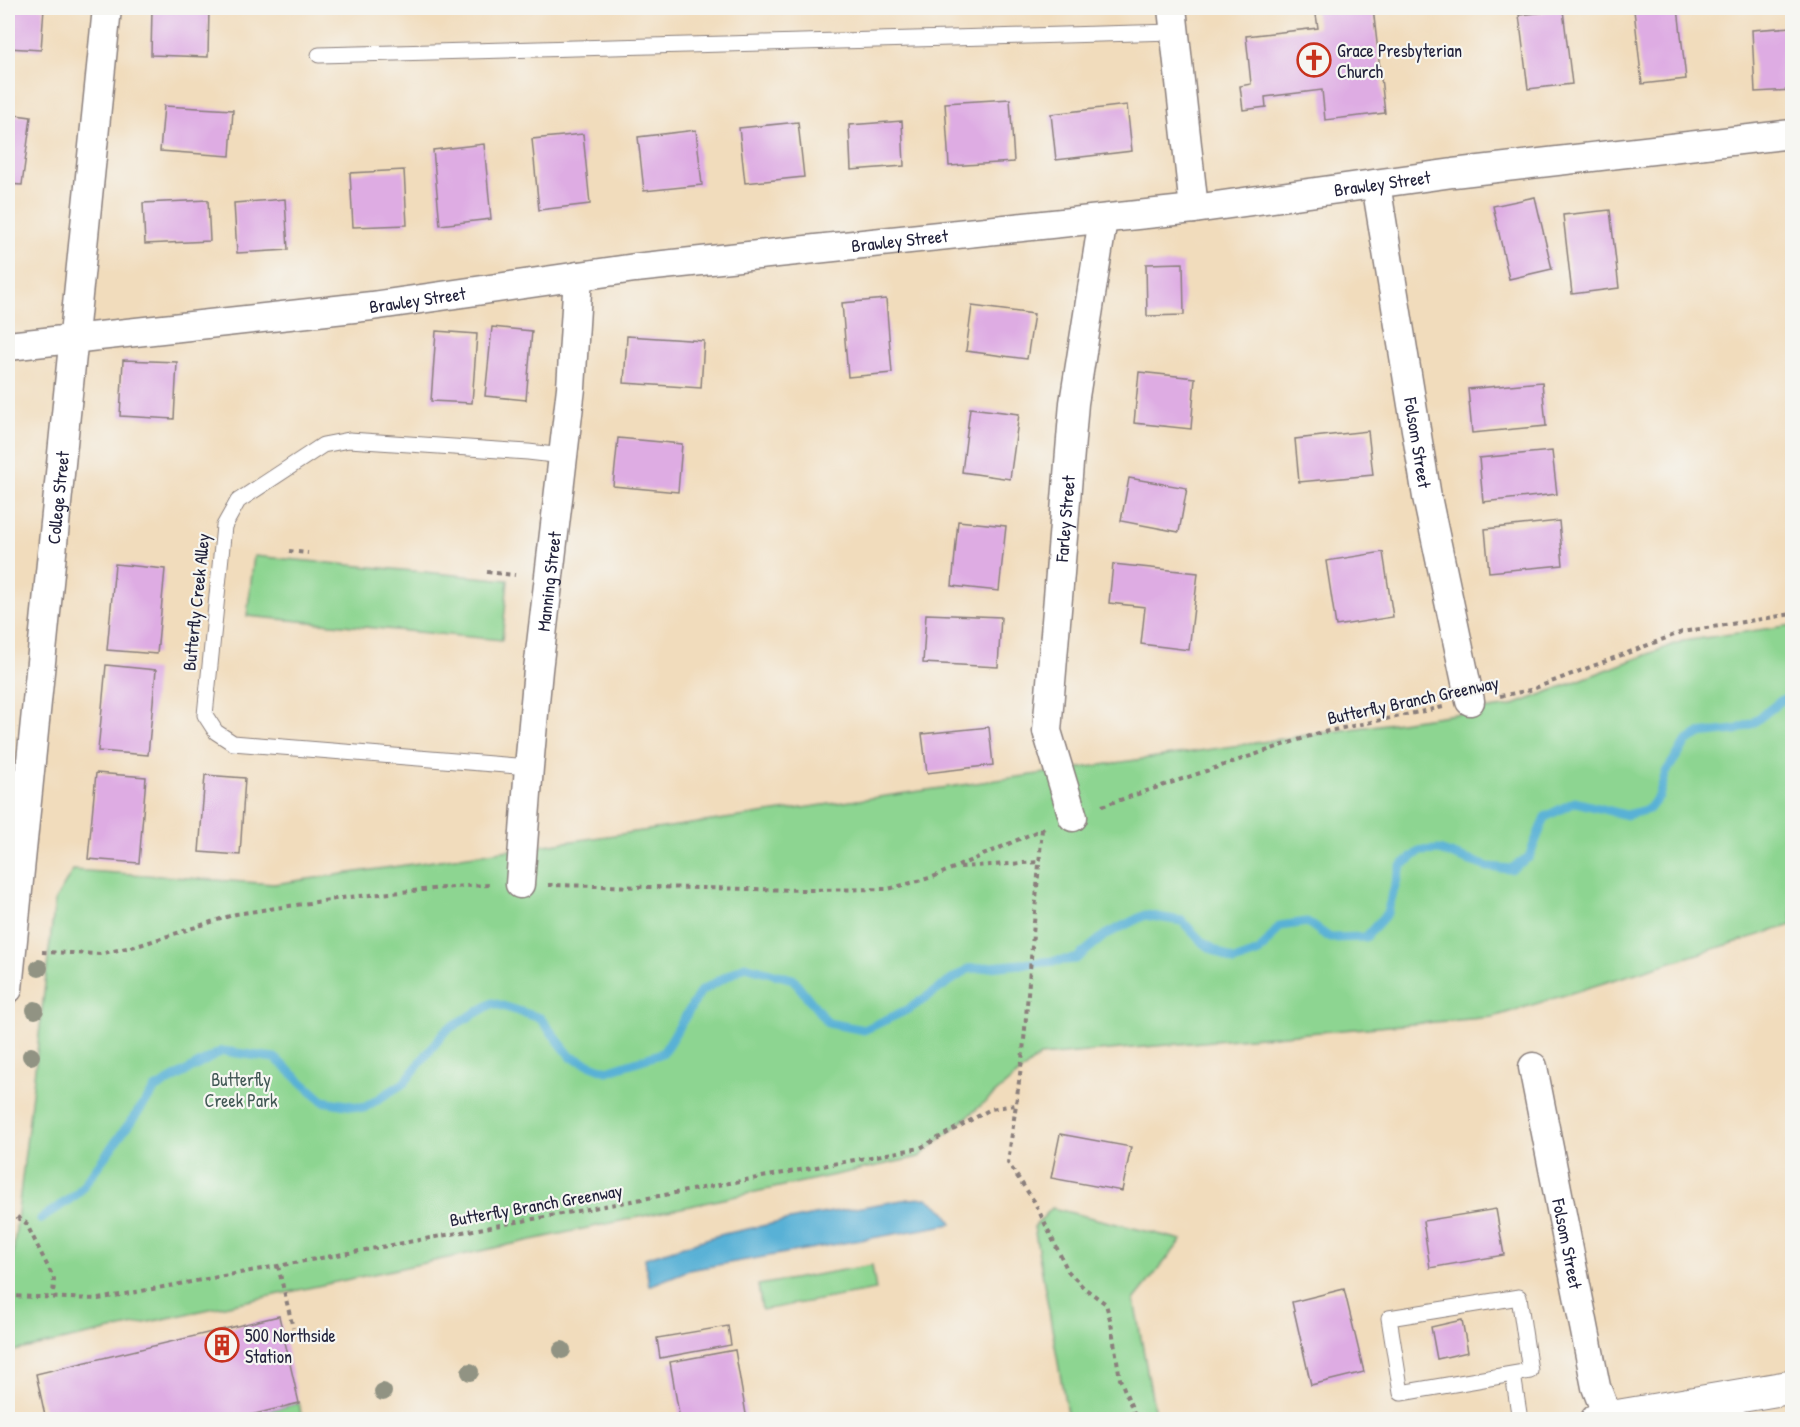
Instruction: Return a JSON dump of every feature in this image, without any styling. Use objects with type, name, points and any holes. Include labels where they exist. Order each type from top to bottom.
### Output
[{"type":"street","name":"College Street","points":[[8,989],[20,754],[73,339],[107,8]]},
{"type":"street","points":[[1173,20],[1194,209]]},
{"type":"street","name":"Brawley Street","points":[[8,346],[372,306],[635,268],[1194,209],[1453,173],[1792,134]]},
{"type":"street","name":"Folsom Street","points":[[1376,184],[1427,497],[1470,701]]},
{"type":"street","name":"Farley Street","points":[[1073,816],[1047,731],[1074,403],[1103,219]]},
{"type":"street","name":"Manning Street","points":[[520,884],[529,767],[571,388],[578,276]]},
{"type":"street","name":"Folsom Street","points":[[1533,1067],[1602,1418]]},
{"type":"street","points":[[1602,1418],[1792,1387]]},
{"type":"lane","points":[[319,55],[1173,20]]},
{"type":"lane","name":"Butterfly Creek Alley","points":[[529,767],[233,743],[216,732],[205,715],[224,526],[238,501],[323,445],[349,440],[563,456]]},
{"type":"lane","points":[[1519,1297],[1530,1371],[1513,1374],[1401,1392],[1389,1318],[1519,1297]]},
{"type":"lane","points":[[1513,1374],[1520,1419]]},
{"type":"path","points":[[289,550],[308,553]]},
{"type":"path","points":[[487,572],[515,575]]},
{"type":"path","name":"Butterfly Branch Greenway","points":[[11,949],[100,954],[140,945],[236,914],[372,895],[464,886],[520,884],[888,889],[933,878],[1073,816],[1319,733],[1530,690],[1682,632],[1792,614]]},
{"type":"path","points":[[1042,829],[1023,1052],[1008,1163],[1034,1201],[1068,1271],[1083,1287],[1106,1304],[1120,1379],[1137,1419]]},
{"type":"path","name":"Butterfly Branch Greenway","points":[[957,867],[1040,862]]},
{"type":"path","name":"Butterfly Branch Greenway","points":[[8,1296],[98,1299],[920,1148],[991,1109],[1016,1105]]},
{"type":"path","points":[[17,1217],[26,1223],[54,1279],[53,1297]]},
{"type":"path","points":[[278,1266],[293,1328]]},
{"type":"green space","points":[[254,556],[508,580],[502,640],[247,616]]},
{"type":"green space","name":"Butterfly Creek Park","points":[[1792,625],[1792,925],[1493,1017],[1040,1056],[919,1157],[9,1352],[8,1296],[55,900],[73,870],[274,884],[1511,706],[1683,641]]},
{"type":"green space","points":[[1052,1208],[1182,1240],[1134,1300],[1156,1419],[1068,1419],[1034,1227]]},
{"type":"green space","points":[[872,1265],[876,1290],[762,1310],[758,1285]]},
{"type":"green space","points":[[299,1403],[302,1419],[231,1420]]},
{"type":"water","points":[[927,1198],[946,1212],[952,1224],[689,1270],[649,1286],[645,1258],[719,1235],[809,1216],[908,1199]]},
{"type":"building","points":[[8,8],[44,8],[41,50],[8,48]]},
{"type":"building","points":[[152,8],[209,8],[208,57],[151,55]]},
{"type":"building","name":"Grace Presbyterian Church","points":[[1315,8],[1373,8],[1385,113],[1325,120],[1322,90],[1265,97],[1266,107],[1243,110],[1240,86],[1251,84],[1246,36],[1318,28]]},
{"type":"building","points":[[1678,8],[1686,79],[1642,84],[1634,10]]},
{"type":"building","points":[[1563,10],[1572,84],[1528,89],[1519,15]]},
{"type":"building","points":[[1792,27],[1792,90],[1755,92],[1752,30]]},
{"type":"building","points":[[1010,99],[1014,162],[949,166],[945,103]]},
{"type":"building","points":[[1127,105],[1132,151],[1056,160],[1051,114]]},
{"type":"building","points":[[164,106],[233,110],[230,156],[160,151]]},
{"type":"building","points":[[8,114],[31,117],[22,185],[8,184]]},
{"type":"building","points":[[902,121],[904,166],[851,170],[849,125]]},
{"type":"building","points":[[798,122],[804,177],[745,183],[739,128]]},
{"type":"building","points":[[696,130],[702,185],[644,191],[638,137]]},
{"type":"building","points":[[583,134],[590,204],[539,210],[532,139]]},
{"type":"building","points":[[484,144],[491,219],[440,225],[433,150]]},
{"type":"building","points":[[404,170],[407,225],[353,227],[350,173]]},
{"type":"building","points":[[1535,197],[1552,269],[1509,279],[1493,206]]},
{"type":"building","points":[[285,199],[288,250],[237,253],[234,203]]},
{"type":"building","points":[[208,200],[210,241],[145,244],[143,203]]},
{"type":"building","points":[[1610,210],[1619,288],[1572,294],[1563,215]]},
{"type":"building","points":[[1183,263],[1184,315],[1147,316],[1146,264]]},
{"type":"building","points":[[886,299],[892,373],[848,377],[842,303]]},
{"type":"building","points":[[972,306],[1034,314],[1027,359],[966,351]]},
{"type":"building","points":[[492,327],[532,331],[526,400],[485,396]]},
{"type":"building","points":[[436,331],[477,334],[472,403],[431,401]]},
{"type":"building","points":[[627,336],[704,341],[701,388],[624,383]]},
{"type":"building","points":[[123,360],[177,362],[174,419],[120,416]]},
{"type":"building","points":[[1139,372],[1195,378],[1191,429],[1134,423]]},
{"type":"building","points":[[1542,382],[1546,426],[1472,433],[1468,389]]},
{"type":"building","points":[[970,408],[1019,414],[1010,479],[962,472]]},
{"type":"building","points":[[1368,431],[1373,475],[1299,482],[1295,439]]},
{"type":"building","points":[[618,438],[682,444],[678,492],[613,486]]},
{"type":"building","points":[[1552,451],[1557,494],[1483,502],[1479,458]]},
{"type":"building","points":[[1129,478],[1187,488],[1179,532],[1121,521]]},
{"type":"building","points":[[958,521],[1006,526],[999,591],[952,586]]},
{"type":"building","points":[[1559,521],[1563,565],[1489,572],[1485,529]]},
{"type":"building","points":[[1383,552],[1393,617],[1336,626],[1326,561]]},
{"type":"building","points":[[115,564],[165,569],[157,654],[107,650]]},
{"type":"building","points":[[1113,564],[1198,573],[1189,650],[1141,644],[1145,607],[1109,603]]},
{"type":"building","points":[[926,614],[1001,617],[998,667],[923,663]]},
{"type":"building","points":[[106,665],[156,670],[148,755],[98,751]]},
{"type":"building","points":[[989,727],[993,765],[927,773],[922,734]]},
{"type":"building","points":[[96,773],[146,777],[139,863],[88,859]]},
{"type":"building","points":[[205,775],[245,778],[240,855],[199,852]]},
{"type":"building","points":[[1060,1134],[1131,1147],[1122,1191],[1051,1178]]},
{"type":"building","points":[[1496,1209],[1504,1255],[1430,1268],[1423,1221]]},
{"type":"building","points":[[1344,1289],[1364,1372],[1311,1385],[1292,1302]]},
{"type":"building","name":"500 Northside Station","points":[[279,1316],[299,1403],[231,1420],[46,1420],[36,1374]]},
{"type":"building","points":[[1462,1320],[1468,1352],[1437,1359],[1431,1327]]},
{"type":"building","points":[[728,1326],[731,1345],[660,1358],[657,1338]]},
{"type":"building","points":[[735,1350],[747,1420],[680,1420],[670,1362]]},
{"type":"waterway","points":[[41,1219],[77,1194],[155,1089],[222,1051],[275,1058],[323,1101],[364,1108],[404,1083],[446,1030],[493,1003],[540,1018],[571,1057],[607,1071],[663,1053],[701,991],[745,966],[793,979],[828,1023],[864,1030],[909,1009],[968,969],[1076,959],[1105,935],[1145,915],[1182,921],[1203,943],[1234,961],[1259,952],[1280,926],[1307,922],[1330,938],[1366,937],[1387,913],[1401,866],[1420,851],[1439,850],[1488,867],[1511,869],[1529,857],[1545,817],[1575,802],[1626,815],[1649,809],[1659,796],[1666,772],[1686,742],[1698,734],[1736,730],[1753,723],[1782,700],[1792,697]]},
{"type":"place","name":"Grace Presbyterian Church","points":[[1314,60]]},
{"type":"place","name":"500 Northside Station","points":[[222,1345]]}]
